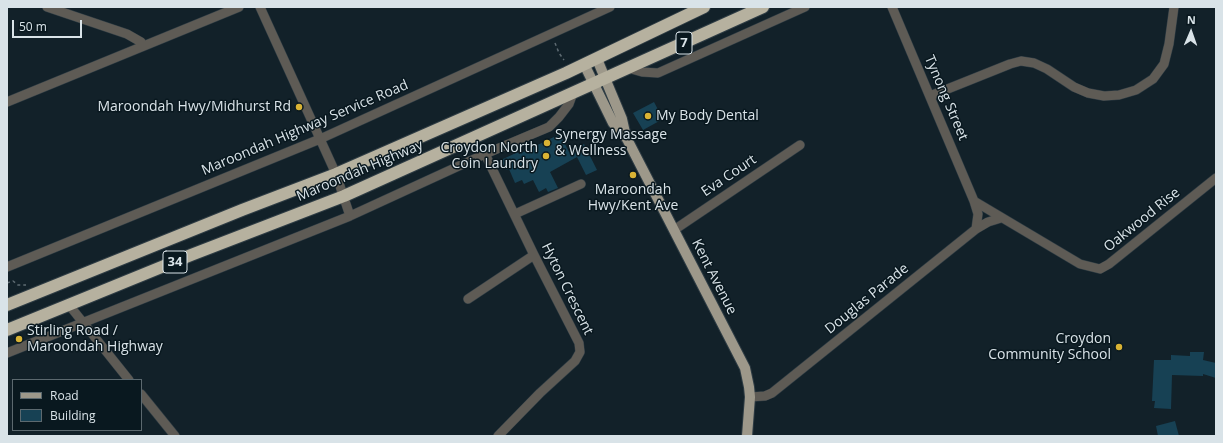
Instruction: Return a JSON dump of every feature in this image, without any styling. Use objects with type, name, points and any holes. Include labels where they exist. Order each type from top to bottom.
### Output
[{"type":"highway","name":"Maroondah Highway","points":[[7,305],[336,174],[597,59],[704,7]]},
{"type":"highway","name":"Maroondah Highway","points":[[7,330],[191,255],[344,196],[763,7]]},
{"type":"main road","name":"Kent Avenue","points":[[597,59],[622,118],[627,139],[745,368],[750,397],[747,436]]},
{"type":"main road","name":"Kent Avenue","points":[[584,64],[613,124],[627,139]]},
{"type":"street","points":[[47,7],[127,34],[141,42],[143,46]]},
{"type":"street","points":[[7,102],[239,7]]},
{"type":"street","points":[[260,7],[336,174],[350,216]]},
{"type":"street","name":"Maroondah Highway Service Road","points":[[7,266],[320,139],[610,7]]},
{"type":"street","points":[[628,68],[642,72],[658,73],[805,7]]},
{"type":"street","name":"Tynong Street","points":[[892,7],[974,201],[978,214],[976,228]]},
{"type":"street","points":[[930,96],[1021,61],[1034,63],[1047,69],[1074,87],[1088,93],[1104,96],[1119,95],[1136,90],[1153,79],[1164,64],[1169,44],[1174,7]]},
{"type":"street","points":[[7,353],[350,216],[485,154],[549,127],[569,104],[573,93]]},
{"type":"street","name":"Eva Court","points":[[674,230],[800,145]]},
{"type":"street","name":"Hyton Crescent","points":[[485,154],[579,343],[580,352],[576,361],[540,393],[498,436]]},
{"type":"street","name":"Oakwood Rise","points":[[1002,218],[1080,264],[1100,269],[1109,264],[1216,178]]},
{"type":"street","points":[[515,214],[581,184]]},
{"type":"street","points":[[974,201],[1002,218]]},
{"type":"street","name":"Douglas Parade","points":[[750,397],[758,397],[772,393],[783,386],[976,228],[988,222],[1002,218]]},
{"type":"street","points":[[468,299],[534,255]]},
{"type":"street","points":[[69,306],[128,379]]},
{"type":"street","points":[[142,395],[175,436]]},
{"type":"path","points":[[552,33],[556,46],[564,60]]},
{"type":"building","name":"My Body Dental","points":[[654,102],[663,119],[643,130],[633,113]]},
{"type":"building","points":[[560,134],[569,152],[584,144],[597,170],[586,175],[577,157],[550,172],[558,188],[548,192],[546,188],[539,192],[533,180],[524,184],[522,180],[515,183],[509,169],[506,170],[501,160],[518,152],[519,154]]},
{"type":"building","points":[[1190,352],[1204,352],[1203,360],[1216,363],[1216,378],[1203,374],[1203,376],[1172,375],[1171,409],[1154,408],[1155,401],[1152,401],[1154,360],[1171,360],[1171,355],[1190,356]]},
{"type":"building","points":[[1175,421],[1179,436],[1158,436],[1156,426]]},
{"type":"place","name":"Maroondah Hwy/Midhurst Rd","points":[[299,107]]},
{"type":"place","name":"My Body Dental","points":[[648,116]]},
{"type":"place","name":"Synergy Massage & Wellness","points":[[547,143]]},
{"type":"place","name":"Croydon North Coin Laundry","points":[[546,156]]},
{"type":"place","name":"Maroondah Hwy/Kent Ave","points":[[633,175]]},
{"type":"place","name":"Stirling Road / Maroondah Highway","points":[[19,339]]},
{"type":"place","name":"Croydon Community School","points":[[1119,347]]}]
